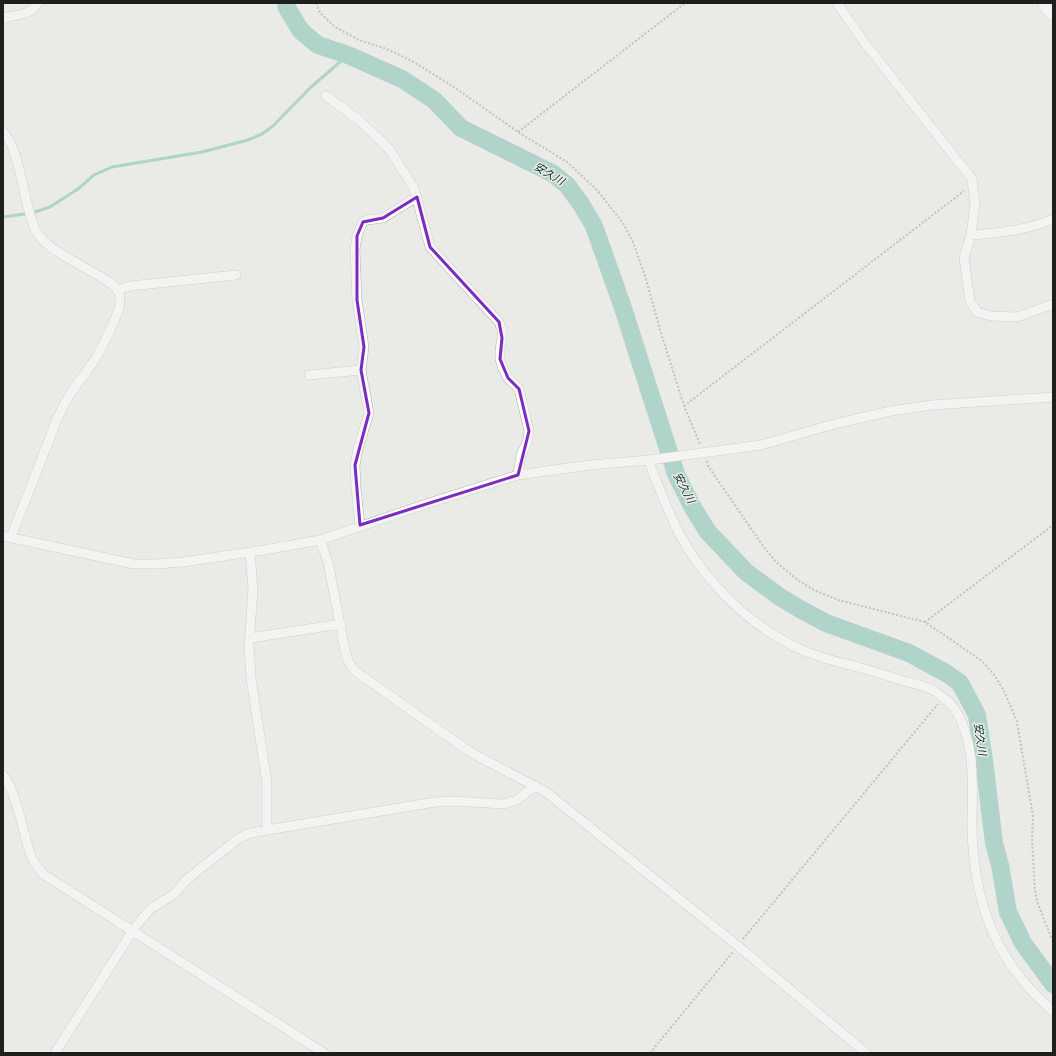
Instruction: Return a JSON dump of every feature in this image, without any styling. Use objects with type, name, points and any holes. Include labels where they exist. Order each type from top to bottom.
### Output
[{"type":"highway","points":[[1045,3],[1053,13]]},
{"type":"street","points":[[3,18],[26,13],[34,9],[38,3]]},
{"type":"street","points":[[837,3],[864,42],[972,179],[975,204],[971,235],[964,258],[970,301],[977,312],[991,316],[1017,317],[1053,304]]},
{"type":"street","points":[[326,96],[359,120],[389,149],[414,188],[430,247],[498,322],[502,338],[500,359],[508,378],[519,389],[529,431],[528,440],[521,455],[518,475]]},
{"type":"street","points":[[3,132],[8,137],[15,156],[30,211],[31,220],[36,232],[60,254],[110,283],[120,295],[118,312],[96,357],[68,398],[58,417],[7,537],[134,564],[176,562],[250,552],[320,540],[360,525],[518,475],[761,445],[838,423],[891,411],[932,405],[1053,397]]},
{"type":"street","points":[[360,525],[355,465],[358,449],[369,413],[361,370],[364,346],[357,300],[357,236],[363,222],[383,218],[417,197]]},
{"type":"street","points":[[971,235],[1001,233],[1044,223],[1053,219]]},
{"type":"street","points":[[117,290],[130,286],[236,275]]},
{"type":"street","points":[[309,375],[361,370]]},
{"type":"street","points":[[649,460],[675,524],[690,552],[710,579],[754,622],[800,649],[820,657],[867,669],[935,691],[954,708],[967,736],[973,784],[972,830],[975,865],[979,892],[987,922],[1009,964],[1022,980],[1053,1011]]},
{"type":"street","points":[[320,540],[328,562],[345,650],[348,661],[355,671],[470,752],[546,792],[738,946],[866,1053]]},
{"type":"street","points":[[250,552],[253,589],[250,638],[251,678],[267,783],[267,830]]},
{"type":"street","points":[[250,638],[341,624]]},
{"type":"street","points":[[3,775],[12,792],[27,845],[35,864],[43,874],[324,1053]]},
{"type":"street","points":[[55,1053],[133,930],[150,909],[174,894],[186,880],[238,839],[247,834],[267,830],[435,802],[452,801],[504,804],[517,800],[534,786]]},
{"type":"path","points":[[316,3],[320,13],[335,27],[359,40],[387,49],[454,87],[518,132],[567,162],[597,190],[623,223],[633,242],[646,276],[662,336],[684,406],[704,452]]},
{"type":"path","points":[[518,132],[685,3]]},
{"type":"path","points":[[684,406],[963,193],[972,179]]},
{"type":"path","points":[[925,622],[1053,525]]},
{"type":"path","points":[[650,1053],[943,698]]},
{"type":"highlighted area","points":[[417,197],[430,247],[499,322],[502,338],[500,359],[508,378],[519,389],[529,431],[518,475],[360,525],[355,465],[369,413],[361,370],[364,347],[357,300],[357,236],[363,222],[383,218]]},
{"type":"waterway","name":"安久川","points":[[286,3],[287,8],[301,31],[318,45],[348,55],[402,79],[434,100],[461,128],[552,173],[567,185],[581,204],[594,226],[622,305],[676,474],[693,508],[708,532],[746,572],[780,597],[826,623],[909,653],[946,673],[960,683],[977,715],[994,843],[1000,865],[1008,912],[1023,943],[1053,984]]},
{"type":"waterway","points":[[3,217],[32,213],[50,207],[78,189],[94,175],[112,167],[202,152],[248,140],[262,134],[274,125],[310,88],[348,55]]}]
